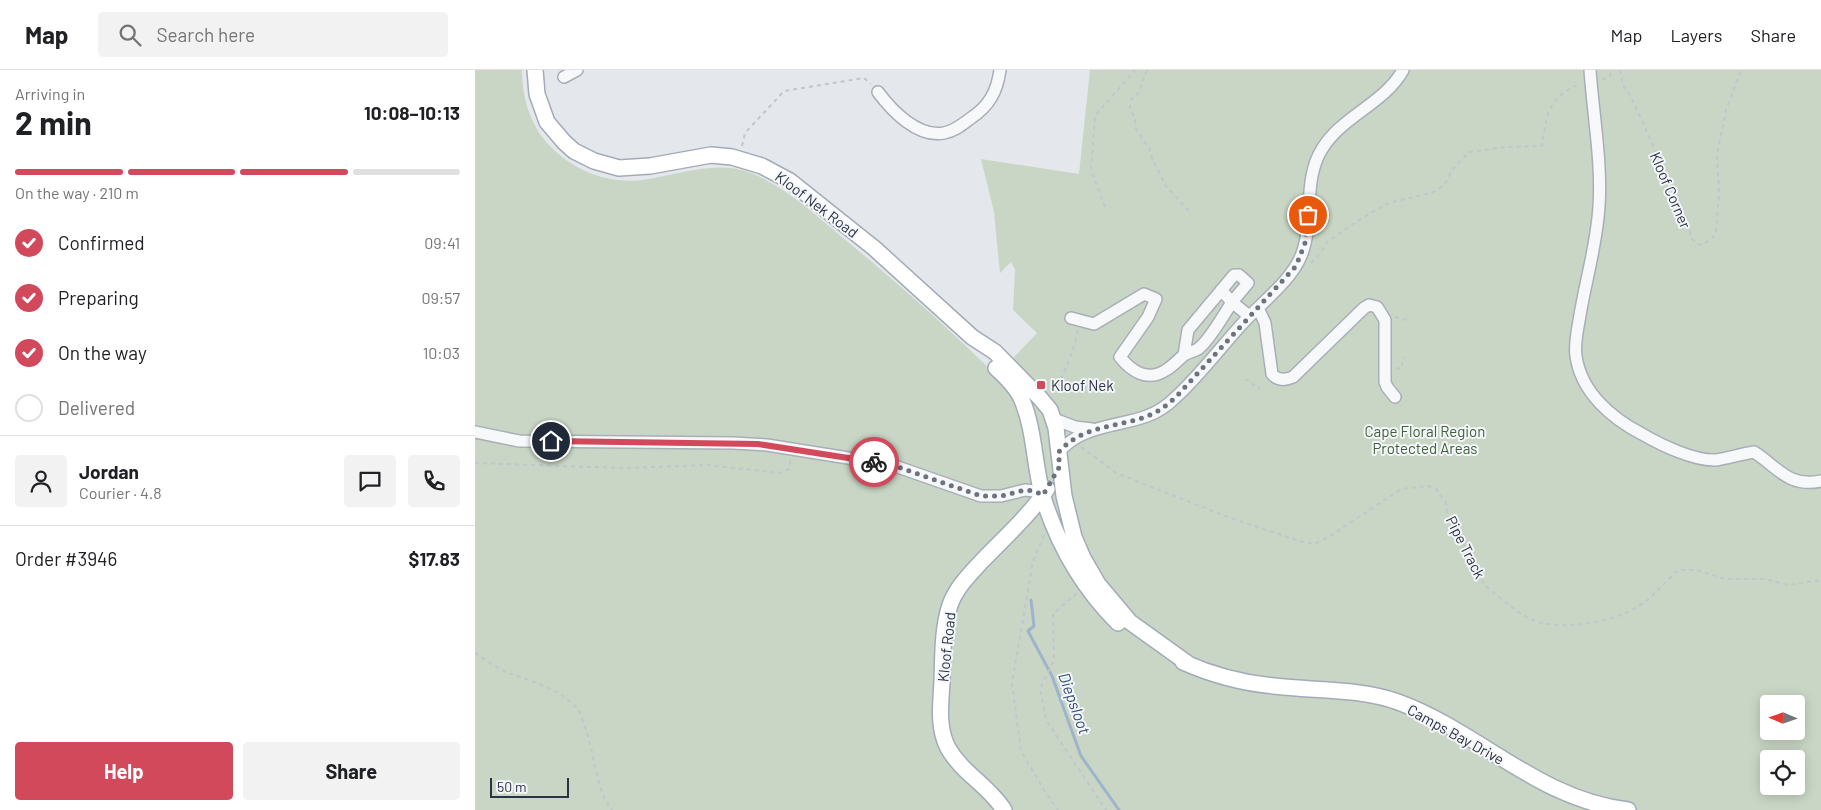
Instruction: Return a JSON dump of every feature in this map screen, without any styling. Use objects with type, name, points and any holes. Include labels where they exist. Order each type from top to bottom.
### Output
[{"type":"main road","name":"Kloof Nek Road","points":[[535,70],[537,94],[547,122],[574,151],[594,161],[619,168],[650,166],[711,155],[732,156],[762,166],[790,181],[874,248],[972,337],[995,352],[1041,398],[1050,410],[1054,420]]},
{"type":"main road","name":"Kloof Nek Road","points":[[972,337],[989,360],[1017,391],[1022,400],[1035,459]]},
{"type":"main road","points":[[1031,436],[1039,422],[1054,420]]},
{"type":"main road","name":"Camps Bay Drive","points":[[1054,420],[1067,511],[1074,537],[1083,558],[1098,584],[1130,622],[1190,665]]},
{"type":"main road","points":[[1035,459],[1041,463],[1049,464],[1059,459]]},
{"type":"main road","name":"Camps Bay Drive","points":[[1035,459],[1043,495],[1053,526],[1077,572],[1101,606],[1121,627],[1140,641],[1217,676],[1246,683],[1276,687],[1332,690],[1395,701],[1446,724],[1539,781],[1562,792],[1584,801],[1628,810]]},
{"type":"main road","name":"Kloof Road","points":[[1004,810],[997,800],[956,759],[943,736],[940,709],[945,623],[951,603],[961,584],[1043,495],[1059,459]]},
{"type":"street","points":[[564,76],[577,70]]},
{"type":"street","points":[[878,92],[890,107],[916,127],[930,133],[945,133],[959,127],[984,108],[994,94],[1000,70]]},
{"type":"street","points":[[1059,459],[1071,440],[1094,429],[1143,417],[1161,409],[1176,397],[1292,271],[1301,257],[1306,237],[1313,171],[1321,151],[1334,133],[1391,88],[1403,70]]},
{"type":"street","points":[[1590,70],[1587,84],[1599,174],[1599,205],[1578,329],[1576,354],[1582,379],[1597,400],[1612,415],[1625,425],[1656,442],[1694,456],[1715,460],[1754,452],[1780,474],[1789,479],[1810,482],[1821,480]]},
{"type":"street","points":[[1075,319],[1094,324],[1144,294],[1156,299],[1148,317],[1120,357],[1134,370],[1152,376],[1166,370],[1184,355],[1199,348],[1248,283],[1239,275],[1234,275],[1188,330],[1184,355]]},
{"type":"street","points":[[1221,290],[1229,307],[1245,320]]},
{"type":"street","points":[[1258,308],[1265,323],[1272,374],[1274,377],[1284,380],[1293,377],[1364,308],[1369,305],[1377,307],[1383,314],[1385,328],[1385,382],[1395,397]]},
{"type":"street","points":[[1191,326],[1199,335],[1208,337]]},
{"type":"street","points":[[1054,420],[1075,427],[1094,429]]},
{"type":"street","points":[[475,432],[519,441],[758,444],[895,466],[981,496],[1001,496],[1025,490],[1043,495]]},
{"type":"path","points":[[1105,207],[1091,170],[1095,116],[1135,70]]},
{"type":"path","points":[[1147,70],[1139,94],[1133,97],[1130,102],[1130,108],[1136,128],[1149,148],[1166,186],[1189,211]]},
{"type":"path","points":[[1311,263],[1328,241],[1362,218],[1389,203],[1431,193],[1440,188],[1447,181],[1452,170],[1469,152],[1506,147],[1542,146],[1549,108],[1558,96],[1567,90],[1610,76],[1612,70]]},
{"type":"path","name":"Kloof Corner","points":[[1620,70],[1623,85],[1631,96],[1679,200],[1687,219],[1692,239],[1700,244],[1707,242],[1716,232],[1719,194],[1717,155],[1726,110],[1741,70]]},
{"type":"path","points":[[745,134],[784,91],[864,78],[878,92]]},
{"type":"path","points":[[1383,314],[1411,321]]},
{"type":"path","points":[[1050,396],[1065,372],[1073,351],[1075,319]]},
{"type":"path","points":[[1401,370],[1403,357]]},
{"type":"path","points":[[1245,379],[1260,389]]},
{"type":"path","name":"Pipe Track","points":[[1071,440],[1116,473],[1228,517],[1299,541],[1314,544],[1327,538],[1401,489],[1429,486],[1436,489],[1446,503],[1447,514],[1456,534],[1462,541],[1484,584],[1537,622],[1570,626],[1587,624],[1613,617],[1639,606],[1679,570],[1696,570],[1726,579],[1764,579],[1787,585],[1821,580]]},
{"type":"path","points":[[475,463],[622,468],[709,465],[780,474],[789,469],[793,449]]},
{"type":"path","points":[[1053,526],[1045,533],[1033,561],[1012,683],[1021,750],[1042,787],[1058,810]]},
{"type":"path","points":[[1086,585],[1053,614],[1054,660],[1040,689],[1045,720],[1106,810]]},
{"type":"path","points":[[475,653],[502,670],[552,688],[580,713],[587,733],[599,785],[605,801],[612,810]]},
{"type":"green space","name":"Cape Floral Region Protected Areas","points":[[475,70],[522,70],[522,81],[529,112],[545,141],[572,164],[594,175],[630,181],[719,168],[749,172],[775,185],[805,206],[883,271],[998,377],[1037,333],[1013,310],[1015,270],[1011,262],[1000,273],[994,212],[981,159],[1079,174],[1090,70],[1821,70],[1821,810],[475,810]]},
{"type":"waterway","name":"Diepsloot","points":[[1031,600],[1034,626],[1028,631],[1052,676],[1081,756],[1119,810]]},
{"type":"way so far","points":[[874,462],[895,466],[981,496],[1001,496],[1022,490],[1034,491],[1043,495],[1060,466],[1058,453],[1071,440],[1094,429],[1149,416],[1176,397],[1296,266],[1305,243],[1308,215]]},
{"type":"place","name":"Kloof Nek","points":[[1041,385]]},
{"type":"route","points":[[551,441],[758,444],[874,462]]}]
